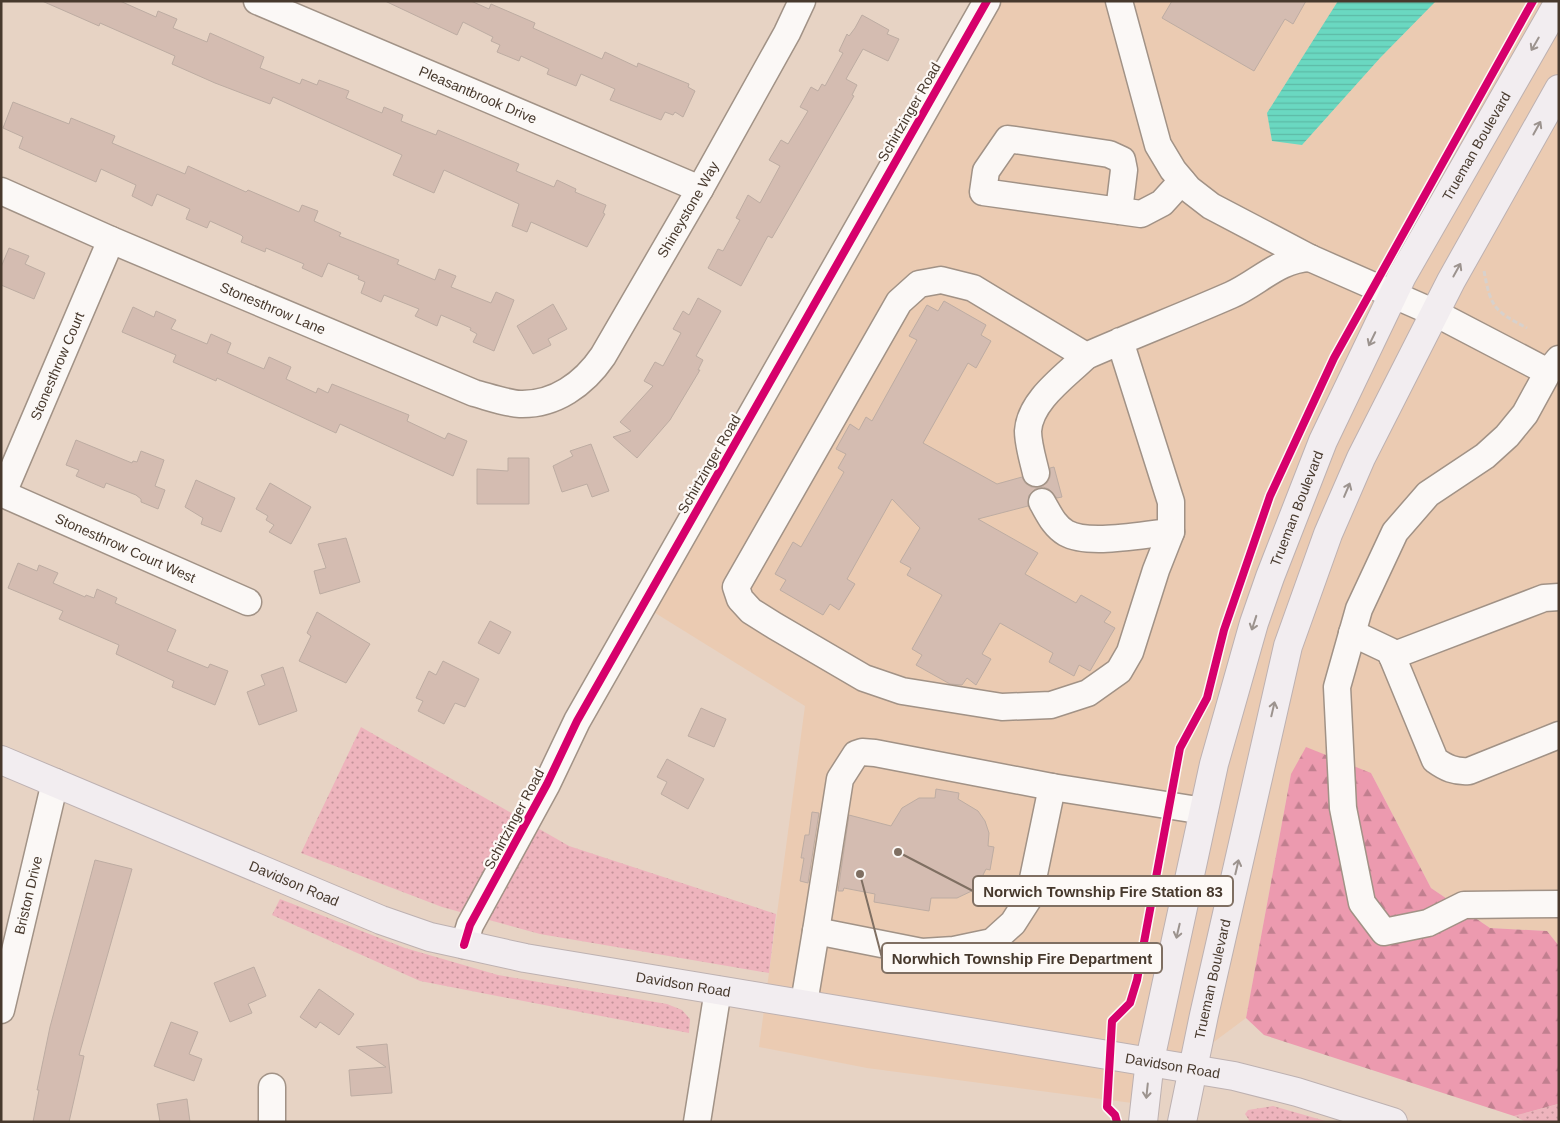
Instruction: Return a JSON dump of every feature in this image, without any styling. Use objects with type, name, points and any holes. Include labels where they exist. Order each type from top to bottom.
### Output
[{"type":"main road","name":"Trueman Boulevard","points":[[1143,1122],[1150,1060],[1216,754],[1254,623],[1270,576],[1323,441],[1393,295],[1559,2]]},
{"type":"main road","name":"Trueman Boulevard","points":[[1182,1122],[1192,1069],[1288,646],[1328,534],[1361,458],[1434,313],[1559,89]]},
{"type":"main road","name":"Davidson Road","points":[[1,760],[381,920],[430,937],[525,958],[1150,1060],[1234,1076],[1297,1092],[1393,1122]]},
{"type":"street","name":"Pleasantbrook Drive","points":[[257,1],[700,189]]},
{"type":"street","name":"Shineystone Way","points":[[551,398],[568,392],[592,371],[700,189],[787,33],[802,1]]},
{"type":"street","points":[[1139,1],[1122,13],[1158,145],[1188,189],[1211,206],[1310,258],[1553,365],[1524,414],[1508,436],[1485,456],[1428,494],[1395,532],[1359,609],[1337,687],[1343,808],[1362,903],[1384,932],[1428,923],[1464,905],[1559,904]]},
{"type":"street","name":"Schirtzinger Road","points":[[464,945],[470,925],[547,784],[577,721],[978,4]]},
{"type":"street","points":[[1119,211],[1124,170],[1122,160],[1109,154],[1008,139],[986,172],[983,192],[1119,211],[1141,214],[1162,203],[1182,181]]},
{"type":"street","name":"Stonesthrow Lane","points":[[1,191],[111,240],[474,393],[519,404],[551,398]]},
{"type":"street","name":"Stonesthrow Court","points":[[2,493],[111,240]]},
{"type":"street","points":[[1036,473],[1028,432],[1031,416],[1042,400],[1086,356],[1234,294],[1296,258],[1310,258]]},
{"type":"street","points":[[1086,356],[972,288],[941,280],[919,284],[899,302],[736,586],[740,599],[751,611],[820,654],[864,678],[902,691],[1002,707],[1051,705],[1088,693],[1119,671],[1130,652],[1156,570],[1171,532],[1171,502],[1120,341]]},
{"type":"street","name":"Stonesthrow Court West","points":[[2,493],[248,602]]},
{"type":"street","points":[[1042,502],[1054,522],[1064,532],[1076,538],[1092,539],[1171,532]]},
{"type":"street","points":[[1392,656],[1544,598],[1559,597]]},
{"type":"street","points":[[1352,633],[1390,651],[1435,760],[1446,767],[1459,772],[1469,771],[1559,735]]},
{"type":"street","points":[[804,1003],[840,779],[856,754],[862,752],[875,753],[1052,787],[1204,810]]},
{"type":"street","name":"Briston Drive","points":[[1,1010],[55,782]]},
{"type":"street","points":[[816,931],[922,952],[954,950],[992,942],[1013,924],[1028,898],[1052,787]]},
{"type":"street","points":[[696,1122],[718,990]]},
{"type":"street","points":[[272,1087],[272,1122]]},
{"type":"path","points":[[1488,262],[1484,270],[1487,290],[1498,312],[1527,328]]},
{"type":"shaded area","points":[[1000,1],[1559,1],[1559,946],[1547,931],[1490,928],[1431,888],[1371,773],[1291,774],[1246,1018],[1132,1103],[867,1068],[759,1047],[805,706],[652,611]]},
{"type":"shaded area","points":[[361,727],[569,846],[776,914],[769,973],[540,934],[442,907],[301,853]]},
{"type":"shaded area","points":[[280,899],[405,948],[498,975],[667,1004],[682,1010],[690,1019],[689,1033],[420,981],[272,915]]},
{"type":"shaded area","points":[[1559,1104],[1559,1122],[1526,1122],[1514,1116]]},
{"type":"shaded area","points":[[1273,1106],[1329,1122],[1248,1122],[1249,1120],[1245,1114],[1248,1110]]},
{"type":"green space","points":[[1306,747],[1371,773],[1431,888],[1490,928],[1547,931],[1559,946],[1558,1104],[1514,1116],[1264,1035],[1246,1018],[1291,774]]},
{"type":"water","points":[[1338,1],[1436,1],[1380,58],[1302,145],[1272,141],[1267,113]]},
{"type":"building","points":[[42,1],[120,1],[156,17],[158,11],[177,19],[173,28],[207,42],[210,33],[264,57],[260,68],[300,84],[302,79],[317,85],[319,80],[349,91],[346,98],[382,113],[384,107],[403,115],[401,121],[436,135],[438,130],[519,164],[516,171],[554,187],[557,180],[576,189],[575,192],[606,205],[603,213],[605,214],[587,247],[531,222],[527,232],[512,226],[519,204],[444,170],[434,193],[393,175],[402,155],[273,97],[270,104],[215,83],[172,64],[175,56],[100,23],[99,26]]},
{"type":"building","points":[[385,1],[471,1],[489,9],[491,4],[535,23],[533,28],[602,59],[605,52],[637,67],[638,63],[689,84],[688,87],[695,91],[683,117],[675,112],[673,115],[665,112],[661,120],[610,100],[615,89],[581,74],[576,86],[547,74],[549,69],[521,56],[519,61],[497,52],[500,45],[491,41],[493,37],[463,22],[457,35]]},
{"type":"building","points":[[1172,1],[1306,1],[1293,24],[1285,19],[1254,71],[1162,18]]},
{"type":"building","points":[[862,15],[889,30],[887,34],[899,39],[888,61],[863,49],[846,79],[857,85],[852,95],[854,96],[772,238],[768,236],[741,286],[708,268],[718,249],[723,251],[740,220],[736,218],[748,195],[760,203],[780,166],[769,160],[781,140],[788,144],[808,111],[800,107],[811,87],[818,91],[822,84],[825,86],[843,53],[839,51],[847,34],[849,36]]},
{"type":"building","points":[[13,102],[69,124],[71,118],[115,136],[112,143],[185,174],[188,166],[246,192],[248,190],[299,212],[302,205],[318,211],[314,221],[341,233],[339,236],[399,260],[397,264],[435,280],[439,269],[456,276],[451,287],[491,303],[496,292],[514,300],[494,351],[473,342],[477,334],[470,330],[471,328],[441,315],[437,326],[415,316],[419,309],[384,295],[381,302],[361,293],[365,282],[358,279],[359,276],[328,263],[322,277],[302,268],[304,264],[266,248],[265,252],[241,242],[243,237],[241,235],[210,221],[207,228],[186,219],[190,209],[157,194],[152,206],[132,196],[136,185],[101,169],[96,182],[19,148],[23,137],[3,128]]},
{"type":"building","points":[[9,248],[29,256],[25,264],[45,273],[34,299],[1,285],[1,267]]},
{"type":"building","points":[[698,298],[721,311],[696,356],[703,360],[698,370],[700,370],[670,420],[637,458],[613,437],[631,431],[620,422],[653,386],[644,381],[655,362],[663,366],[681,333],[673,329],[683,311],[689,315]]},
{"type":"building","points":[[944,301],[986,325],[981,335],[991,341],[976,368],[968,363],[923,443],[997,484],[1022,477],[1025,483],[1031,487],[1040,487],[1047,483],[1050,477],[1050,468],[1054,467],[1062,497],[1057,498],[1049,489],[1043,487],[1035,489],[1029,495],[1028,506],[978,519],[1038,553],[1025,574],[1076,603],[1081,595],[1111,612],[1104,622],[1115,628],[1090,671],[1079,665],[1074,676],[1049,662],[1053,653],[1000,623],[982,654],[991,659],[976,685],[967,678],[962,685],[950,684],[916,665],[922,655],[912,649],[942,595],[907,575],[911,568],[900,562],[920,528],[892,499],[847,579],[855,584],[839,610],[830,604],[823,615],[780,590],[786,580],[775,574],[793,542],[801,547],[844,472],[838,468],[846,454],[836,449],[850,424],[859,430],[866,417],[872,421],[917,340],[909,336],[927,305],[938,311]]},
{"type":"building","points":[[553,304],[567,329],[548,339],[551,345],[533,354],[517,326]]},
{"type":"building","points":[[133,307],[154,317],[156,311],[176,320],[171,329],[207,344],[211,334],[231,343],[227,353],[264,369],[269,357],[291,367],[286,379],[316,393],[318,388],[328,393],[332,384],[409,415],[407,421],[445,439],[448,433],[467,441],[453,476],[340,424],[336,433],[217,378],[216,381],[173,362],[176,355],[122,332]]},
{"type":"building","points":[[76,440],[132,463],[133,461],[137,462],[141,451],[164,460],[155,486],[165,490],[158,509],[141,502],[141,499],[136,495],[106,483],[104,488],[76,476],[79,470],[66,465]]},
{"type":"building","points":[[591,444],[609,491],[592,497],[587,484],[562,492],[553,466],[573,456],[570,451]]},
{"type":"building","points":[[508,458],[529,458],[529,504],[477,504],[477,469],[508,471]]},
{"type":"building","points":[[196,480],[235,498],[221,532],[201,524],[203,518],[185,507]]},
{"type":"building","points":[[270,483],[311,507],[291,544],[269,532],[274,525],[266,520],[268,516],[256,509]]},
{"type":"building","points":[[346,538],[360,582],[320,594],[314,571],[326,568],[318,544]]},
{"type":"building","points":[[18,563],[37,571],[39,565],[58,573],[53,583],[85,597],[86,595],[94,598],[97,589],[117,598],[115,603],[176,630],[167,651],[208,668],[210,664],[228,671],[215,705],[172,687],[174,681],[116,654],[119,645],[59,619],[63,611],[8,588]]},
{"type":"building","points":[[317,612],[370,644],[346,683],[299,661],[311,636],[307,633]]},
{"type":"building","points":[[490,621],[511,632],[499,654],[478,643]]},
{"type":"building","points":[[443,661],[479,679],[465,707],[455,703],[444,724],[418,711],[423,701],[416,698],[429,671],[436,675]]},
{"type":"building","points":[[283,667],[297,711],[259,725],[247,692],[265,685],[261,675]]},
{"type":"building","points":[[701,708],[726,719],[714,747],[688,736]]},
{"type":"building","points":[[667,759],[704,779],[688,809],[661,794],[667,782],[657,777]]},
{"type":"building","points":[[936,789],[959,793],[958,799],[978,811],[985,821],[989,833],[988,846],[994,847],[990,870],[986,869],[976,889],[957,898],[931,898],[929,911],[874,902],[875,894],[844,888],[843,891],[838,891],[849,815],[891,826],[902,808],[919,798],[935,798]]},
{"type":"building","points":[[812,812],[819,813],[808,883],[800,881],[804,858],[801,858],[805,835],[809,835]]},
{"type":"building","points":[[95,860],[132,869],[79,1055],[84,1056],[69,1122],[33,1122],[39,1090],[37,1090],[50,1027]]},
{"type":"building","points":[[254,967],[266,996],[248,1004],[252,1013],[230,1022],[214,983]]},
{"type":"building","points":[[319,989],[354,1014],[339,1035],[320,1022],[316,1028],[300,1017]]},
{"type":"building","points":[[171,1022],[198,1032],[189,1054],[202,1059],[194,1081],[154,1066]]},
{"type":"building","points":[[387,1044],[392,1093],[351,1096],[349,1070],[386,1067],[356,1047]]},
{"type":"building","points":[[187,1099],[190,1122],[160,1122],[157,1104]]},
{"type":"cycle path","points":[[464,945],[470,925],[547,784],[577,721],[987,1]]},
{"type":"cycle path","points":[[1117,1122],[1115,1115],[1107,1107],[1112,1021],[1130,1003],[1137,980],[1180,748],[1207,698],[1224,630],[1270,496],[1334,358],[1533,1]]},
{"type":"place","name":"Norwich Township Fire Station 83","points":[[898,852]]},
{"type":"place","name":"Norwhich Township Fire Department","points":[[860,874]]}]
